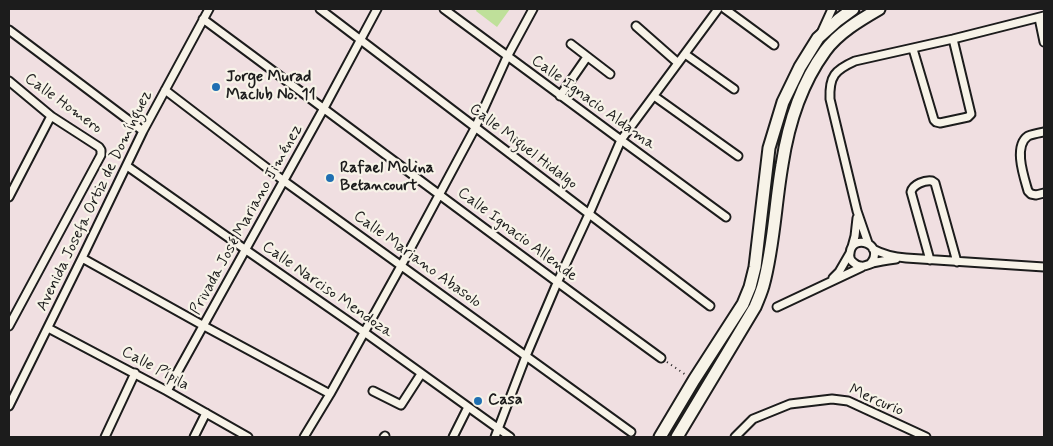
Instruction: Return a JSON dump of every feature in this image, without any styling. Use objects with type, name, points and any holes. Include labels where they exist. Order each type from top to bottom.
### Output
[{"type":"main road","points":[[660,437],[738,311],[750,287],[756,266],[769,148],[783,102],[800,67],[818,38],[853,9]]},
{"type":"main road","points":[[677,437],[755,307],[763,288],[768,267],[782,165],[790,124],[807,82],[826,50],[844,32],[879,9]]},
{"type":"street","name":"Avenida Josefa Ortiz de Domínguez","points":[[9,406],[144,131],[209,9]]},
{"type":"street","name":"Calle Miguel Hidalgo","points":[[320,9],[710,306]]},
{"type":"street","name":"Privada José Mariano Jiménez","points":[[167,391],[377,9]]},
{"type":"street","name":"Calle Ignacio Aldama","points":[[444,9],[726,217]]},
{"type":"street","points":[[304,437],[330,394],[440,194],[475,128],[507,57],[533,9]]},
{"type":"street","points":[[495,437],[526,356],[621,140],[718,9]]},
{"type":"street","points":[[725,9],[774,45]]},
{"type":"street","points":[[818,38],[832,9]]},
{"type":"street","points":[[870,264],[874,257],[857,210],[830,99],[830,88],[835,73],[843,66],[855,61],[1041,17],[1044,42]]},
{"type":"street","name":"Calle Ignacio Allende","points":[[204,19],[557,283],[661,358]]},
{"type":"street","points":[[636,26],[678,63]]},
{"type":"street","points":[[9,30],[144,131]]},
{"type":"street","points":[[914,48],[934,120],[940,123],[971,114],[953,39]]},
{"type":"street","points":[[571,44],[610,74]]},
{"type":"street","points":[[685,54],[734,89]]},
{"type":"street","points":[[560,96],[587,57]]},
{"type":"street","name":"Calle Homero","points":[[9,81],[51,116],[101,150],[101,154],[9,325]]},
{"type":"street","name":"Calle Mariano Abasolo","points":[[165,90],[284,181],[631,432]]},
{"type":"street","points":[[654,96],[738,156]]},
{"type":"street","points":[[9,196],[51,116]]},
{"type":"street","points":[[1044,132],[1027,137],[1024,140],[1020,159],[1028,191],[1036,195],[1044,194]]},
{"type":"street","name":"Calle Narciso Mendoza","points":[[127,166],[510,437]]},
{"type":"street","points":[[930,260],[911,192],[914,186],[928,180],[932,180],[935,183],[957,262]]},
{"type":"street","points":[[857,210],[857,227],[851,250],[854,264],[862,266]]},
{"type":"street","points":[[829,282],[839,272],[856,243],[860,242],[871,246],[882,254],[906,258],[1044,267]]},
{"type":"street","points":[[82,258],[330,394]]},
{"type":"street","points":[[777,307],[862,266],[885,260],[906,258]]},
{"type":"street","name":"Calle Pípila","points":[[48,328],[167,391],[245,436]]},
{"type":"street","points":[[105,437],[135,374]]},
{"type":"street","points":[[373,390],[401,406],[421,374]]},
{"type":"street","name":"Mercurio","points":[[735,437],[753,419],[790,404],[832,398],[848,401],[926,437]]},
{"type":"street","points":[[453,437],[468,407]]},
{"type":"street","points":[[194,437],[206,413]]},
{"type":"path","points":[[661,358],[694,380]]},
{"type":"green space","points":[[477,9],[510,9],[497,27],[476,11]]},
{"type":"place","name":"Jorge Murad Maclub No. 11","points":[[216,87]]},
{"type":"place","name":"Rafael Molina Betancourt","points":[[330,178]]},
{"type":"place","name":"Casa","points":[[478,401]]}]
